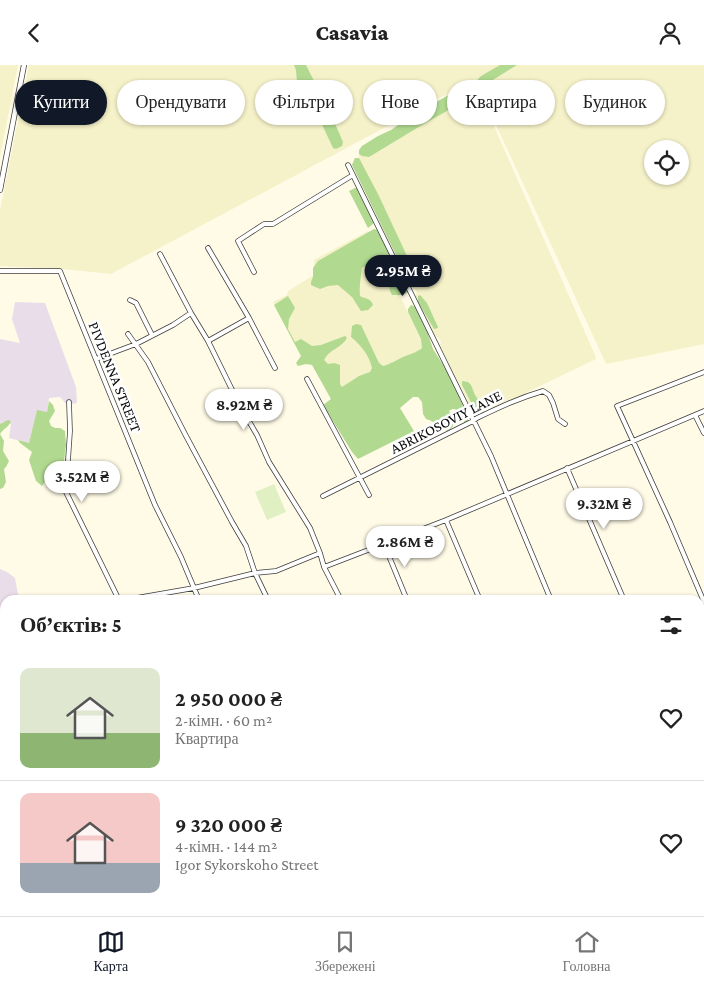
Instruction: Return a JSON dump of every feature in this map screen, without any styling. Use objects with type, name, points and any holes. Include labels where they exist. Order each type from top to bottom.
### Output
[{"type":"street","points":[[0,189],[24,65]]},
{"type":"street","points":[[348,165],[491,456],[549,595]]},
{"type":"street","points":[[254,272],[238,241],[264,224],[273,224],[353,175]]},
{"type":"street","points":[[208,248],[249,318],[275,368]]},
{"type":"street","points":[[160,254],[208,341],[269,462],[310,528],[324,567],[338,595]]},
{"type":"street","name":"PIVDENNA STREET","points":[[0,271],[60,271],[155,505],[198,595]]},
{"type":"street","points":[[130,300],[136,303],[152,335]]},
{"type":"street","points":[[96,359],[136,344],[173,325],[191,313]]},
{"type":"street","points":[[208,341],[249,318]]},
{"type":"street","points":[[128,334],[148,361],[246,546],[255,573],[266,595]]},
{"type":"street","points":[[701,595],[617,406],[704,372]]},
{"type":"street","points":[[307,379],[368,495]]},
{"type":"street","name":"ABRIKOSOVIY LANE","points":[[323,496],[517,399],[543,391],[553,403],[558,419],[565,424]]},
{"type":"street","points":[[69,402],[70,431],[64,488],[117,595]]},
{"type":"street","points":[[324,567],[446,520],[704,411]]},
{"type":"street","points":[[695,415],[704,433]]},
{"type":"street","points":[[567,468],[622,595]]},
{"type":"street","points":[[446,520],[478,595]]},
{"type":"street","points":[[384,544],[406,595]]},
{"type":"street","points":[[154,595],[194,588],[255,573],[276,571],[320,553]]},
{"type":"shaded area","points":[[0,65],[18,65],[15,80],[0,157]]},
{"type":"shaded area","points":[[29,65],[704,65],[704,344],[606,364],[496,125],[555,125],[555,80],[447,80],[447,94],[437,99],[437,80],[363,80],[363,125],[389,125],[111,274],[63,269],[0,266],[0,211],[17,125],[107,125],[107,80],[26,80]]},
{"type":"shaded area","points":[[447,101],[447,125],[493,125],[596,359],[494,408],[490,407],[478,415],[473,413],[440,345],[441,342],[436,337],[415,296],[417,293],[412,288],[352,165],[355,158],[359,158],[359,153],[407,125],[437,125],[437,107]]},
{"type":"shaded area","points":[[368,231],[426,349],[334,405],[306,353],[300,353],[273,302],[287,295],[288,291],[314,275],[314,260]]},
{"type":"shaded area","points":[[15,302],[45,303],[76,387],[77,403],[67,405],[60,397],[49,398],[47,412],[37,411],[29,443],[9,438],[11,424],[2,422],[0,428],[0,339],[20,343],[12,319]]},
{"type":"shaded area","points":[[0,569],[15,578],[18,595],[0,595]]},
{"type":"green space","points":[[294,65],[306,65],[314,80],[297,80]]},
{"type":"green space","points":[[500,65],[517,65],[493,80],[478,80],[481,76]]},
{"type":"green space","points":[[447,96],[447,111],[437,117],[437,101]]},
{"type":"green space","points":[[322,125],[336,125],[343,142],[342,146],[336,149],[333,148]]},
{"type":"green space","points":[[398,125],[422,125],[369,157],[359,154],[362,146]]},
{"type":"green space","points":[[355,158],[359,158],[378,194],[415,273],[418,281],[412,288],[352,165]]},
{"type":"green space","points":[[357,188],[373,222],[368,228],[349,191]]},
{"type":"green space","points":[[374,229],[377,230],[409,292],[402,295],[392,295],[385,273],[374,264],[369,264],[362,268],[360,296],[372,303],[373,305],[368,310],[361,311],[352,297],[338,285],[320,289],[311,285],[313,268],[318,261]]},
{"type":"green space","points":[[420,295],[427,303],[438,328],[434,329],[418,302],[418,296]]},
{"type":"green space","points":[[288,296],[295,308],[289,319],[288,329],[295,342],[301,339],[312,346],[321,345],[345,336],[347,338],[329,353],[324,360],[328,364],[340,365],[340,384],[342,387],[359,376],[370,372],[372,368],[364,351],[351,337],[352,326],[356,324],[361,325],[379,363],[383,366],[422,348],[421,339],[408,312],[411,305],[416,307],[423,319],[433,349],[449,374],[465,410],[468,423],[465,423],[457,410],[452,409],[449,411],[454,424],[448,431],[444,430],[426,419],[423,414],[422,402],[418,397],[413,397],[400,408],[414,431],[358,459],[323,405],[331,399],[312,365],[298,366],[296,363],[301,356],[274,305]]},
{"type":"green space","points":[[462,381],[468,382],[471,385],[475,395],[485,409],[482,413],[478,413],[474,408],[462,385]]},
{"type":"green space","points":[[49,401],[55,411],[49,421],[51,426],[65,431],[66,445],[63,469],[51,473],[42,486],[36,481],[29,460],[32,452],[18,440],[29,443],[37,410],[47,412]]},
{"type":"green space","points":[[8,420],[11,421],[9,425],[0,434],[0,424]]},
{"type":"green space","points":[[0,434],[4,441],[3,451],[9,461],[4,469],[6,482],[3,488],[0,489]]},
{"type":"green space","points":[[274,484],[286,512],[267,520],[255,492]]}]
